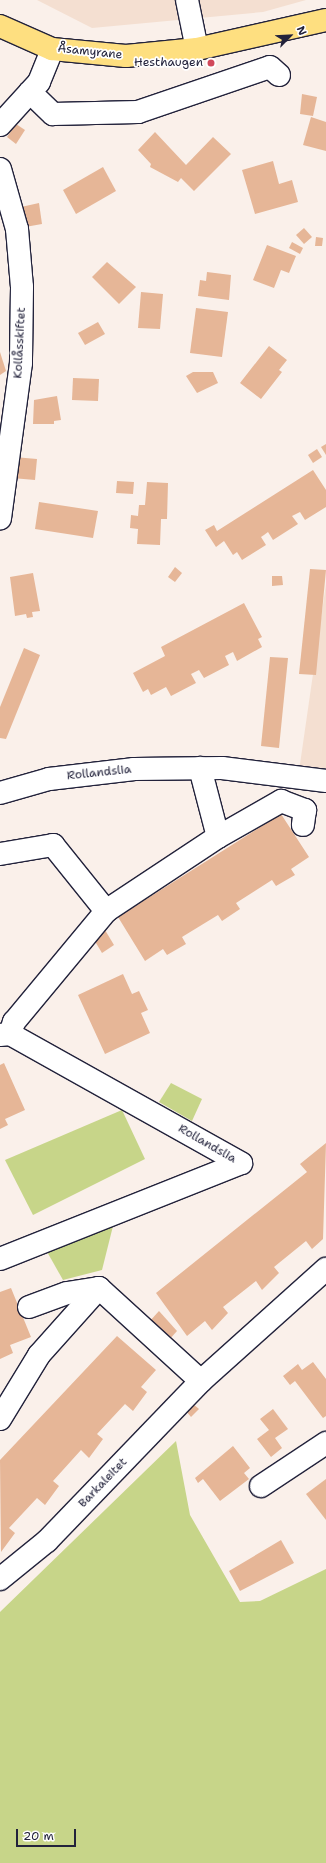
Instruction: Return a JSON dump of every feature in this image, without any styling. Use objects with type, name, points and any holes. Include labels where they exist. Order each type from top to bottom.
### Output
[{"type":"main road","name":"Åsamyrane","points":[[0,26],[52,49],[126,56],[197,49],[326,20]]},
{"type":"street","points":[[187,0],[197,49]]},
{"type":"street","points":[[1,121],[38,82],[52,49]]},
{"type":"street","points":[[30,92],[54,114],[138,112],[270,67],[279,75]]},
{"type":"street","name":"Kollåsskiftet","points":[[0,169],[18,236],[22,287],[21,363],[0,519]]},
{"type":"street","points":[[200,768],[218,837]]},
{"type":"street","name":"Rollandslia","points":[[0,793],[49,779],[134,770],[200,768],[326,781]]},
{"type":"street","name":"Rollandslia","points":[[0,1259],[241,1164],[5,1034],[106,911],[218,837],[282,801],[305,810],[303,825]]},
{"type":"street","points":[[0,854],[53,845],[97,905],[106,911]]},
{"type":"street","name":"Barkaleitet","points":[[0,1579],[47,1541],[201,1381],[326,1269]]},
{"type":"street","points":[[99,1288],[201,1381]]},
{"type":"street","points":[[29,1308],[67,1293],[99,1288]]},
{"type":"street","points":[[0,1419],[39,1355],[99,1288]]},
{"type":"street","points":[[261,1486],[326,1444]]},
{"type":"shaded area","points":[[37,0],[306,0],[263,12],[92,28]]},
{"type":"shaded area","points":[[326,584],[326,783],[298,778]]},
{"type":"green space","points":[[171,1083],[202,1099],[192,1121],[159,1102]]},
{"type":"green space","points":[[122,1110],[145,1159],[33,1215],[5,1160]]},
{"type":"green space","points":[[113,1226],[102,1270],[63,1280],[46,1250]]},
{"type":"green space","points":[[176,1441],[190,1515],[240,1602],[260,1601],[326,1569],[326,1863],[0,1863],[0,1612]]},
{"type":"building","points":[[302,94],[317,97],[313,116],[300,114]]},
{"type":"building","points":[[311,117],[326,122],[326,151],[303,145]]},
{"type":"building","points":[[16,124],[25,130],[16,144],[7,137]]},
{"type":"building","points":[[155,132],[186,165],[213,137],[231,154],[194,191],[181,178],[178,182],[150,167],[151,164],[138,150]]},
{"type":"building","points":[[273,161],[279,184],[292,180],[298,202],[255,214],[242,170]]},
{"type":"building","points":[[103,167],[116,191],[76,214],[63,190]]},
{"type":"building","points":[[39,203],[42,224],[25,227],[21,207]]},
{"type":"building","points":[[304,228],[312,237],[304,244],[296,235]]},
{"type":"building","points":[[316,237],[323,238],[322,246],[315,246]]},
{"type":"building","points":[[292,242],[303,248],[300,254],[289,248]]},
{"type":"building","points":[[267,245],[296,256],[289,273],[281,270],[274,288],[253,280]]},
{"type":"building","points":[[107,262],[136,287],[119,304],[92,277]]},
{"type":"building","points":[[207,272],[231,275],[229,300],[198,296],[200,280],[206,281]]},
{"type":"building","points":[[141,292],[163,294],[160,329],[138,328]]},
{"type":"building","points":[[196,308],[228,312],[222,357],[190,353]]},
{"type":"building","points":[[98,322],[105,334],[85,345],[78,333]]},
{"type":"building","points":[[269,346],[287,360],[279,370],[282,372],[261,399],[240,383]]},
{"type":"building","points":[[0,352],[6,371],[0,375]]},
{"type":"building","points":[[193,372],[213,372],[218,383],[197,393],[186,376]]},
{"type":"building","points":[[73,378],[99,379],[98,401],[72,400]]},
{"type":"building","points":[[57,396],[61,420],[54,421],[54,424],[33,424],[34,400]]},
{"type":"building","points":[[326,444],[326,455],[321,447]]},
{"type":"building","points":[[317,449],[322,457],[313,463],[308,455]]},
{"type":"building","points":[[14,457],[37,459],[35,480],[12,478]]},
{"type":"building","points":[[313,470],[326,490],[326,507],[305,520],[300,512],[292,516],[298,524],[273,540],[268,532],[261,537],[266,545],[242,560],[237,552],[233,555],[224,541],[216,547],[205,530],[214,525],[217,531]]},
{"type":"building","points":[[117,481],[134,482],[133,494],[116,493]]},
{"type":"building","points":[[147,482],[168,483],[167,519],[161,519],[160,545],[137,544],[138,529],[130,528],[131,515],[138,516],[139,505],[145,505]]},
{"type":"building","points":[[39,502],[98,511],[93,538],[35,529]]},
{"type":"building","points":[[175,567],[182,573],[175,582],[168,577]]},
{"type":"building","points":[[310,569],[326,570],[316,675],[299,674]]},
{"type":"building","points":[[33,573],[40,611],[32,612],[33,617],[27,618],[26,614],[15,616],[10,577]]},
{"type":"building","points":[[272,576],[282,576],[283,585],[272,586]]},
{"type":"building","points":[[244,603],[262,637],[258,639],[262,647],[237,661],[233,652],[225,656],[229,665],[204,678],[199,670],[191,674],[196,683],[171,696],[166,687],[151,695],[148,689],[143,692],[133,673],[165,656],[161,647]]},
{"type":"building","points":[[24,648],[40,655],[6,739],[0,738],[0,707]]},
{"type":"building","points":[[270,657],[288,658],[279,748],[261,746]]},
{"type":"building","points":[[281,814],[309,857],[291,869],[295,875],[276,886],[272,880],[236,903],[240,909],[222,921],[218,915],[182,937],[186,944],[167,955],[163,949],[145,961],[118,917]]},
{"type":"building","points":[[105,930],[114,945],[102,953],[93,938]]},
{"type":"building","points":[[123,974],[132,994],[139,991],[148,1010],[141,1013],[150,1033],[105,1054],[78,995]]},
{"type":"building","points":[[4,1063],[25,1110],[5,1119],[8,1125],[0,1129],[0,1065]]},
{"type":"building","points":[[326,1143],[323,1239],[312,1249],[306,1241],[274,1267],[279,1273],[262,1290],[256,1281],[223,1307],[228,1313],[212,1330],[205,1321],[187,1336],[156,1293],[307,1172],[300,1164]]},
{"type":"building","points":[[11,1288],[31,1337],[10,1345],[13,1353],[0,1359],[0,1292]]},
{"type":"building","points":[[159,1311],[177,1331],[169,1340],[149,1322]]},
{"type":"building","points":[[117,1336],[156,1370],[141,1387],[147,1392],[133,1411],[125,1404],[97,1434],[103,1439],[89,1458],[81,1450],[53,1481],[59,1486],[45,1505],[37,1498],[9,1528],[15,1533],[1,1552],[0,1460]]},
{"type":"building","points":[[313,1362],[326,1379],[326,1416],[323,1418],[295,1381],[290,1385],[283,1376],[298,1364],[302,1370]]},
{"type":"building","points":[[193,1404],[199,1409],[191,1417],[186,1411]]},
{"type":"building","points":[[273,1409],[288,1429],[275,1438],[282,1448],[271,1457],[257,1439],[269,1430],[260,1419]]},
{"type":"building","points":[[233,1446],[250,1468],[244,1473],[249,1479],[220,1501],[203,1479],[198,1483],[195,1478]]},
{"type":"building","points":[[326,1479],[326,1520],[306,1494]]},
{"type":"building","points":[[281,1540],[294,1563],[240,1591],[229,1571]]},
{"type":"place","name":"Hesthaugen","points":[[211,63]]}]
